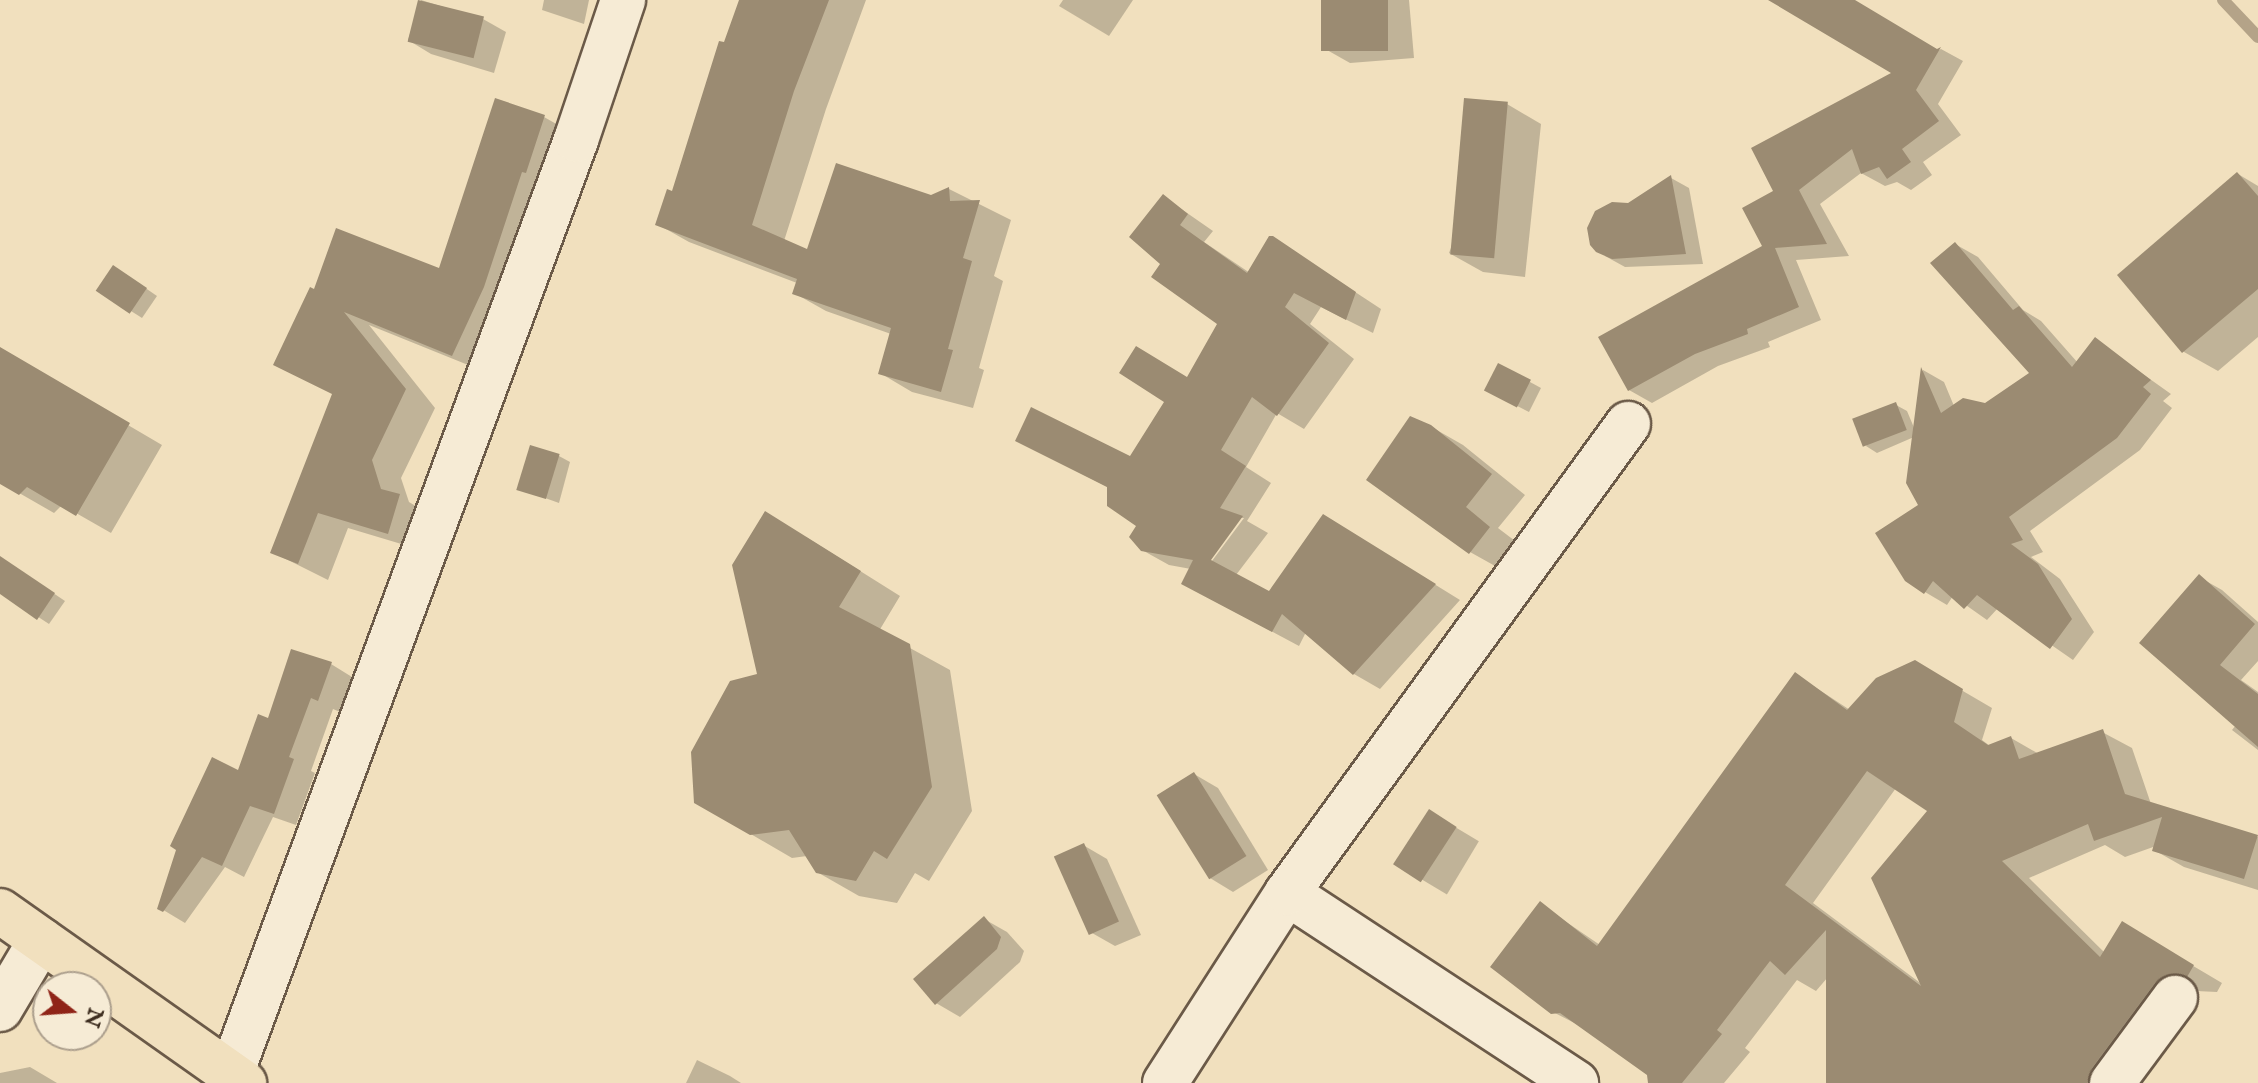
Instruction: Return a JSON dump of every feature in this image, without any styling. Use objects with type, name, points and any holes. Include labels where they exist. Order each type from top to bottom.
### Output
[{"type":"highway","points":[[0,911],[238,1078]]},
{"type":"street","points":[[238,1078],[571,155],[623,0]]},
{"type":"street","points":[[1165,1083],[1287,893],[1628,424]]},
{"type":"street","points":[[1287,893],[1576,1083]]},
{"type":"street","points":[[0,1009],[41,940]]},
{"type":"street","points":[[2112,1083],[2175,998]]},
{"type":"building","points":[[418,0],[484,16],[474,58],[408,42]]},
{"type":"building","points":[[739,0],[829,0],[794,91],[752,225],[807,249],[836,163],[931,195],[949,187],[950,201],[980,200],[963,258],[972,261],[948,349],[953,350],[941,392],[878,374],[891,328],[792,294],[797,279],[655,225],[667,189],[672,191],[719,41],[724,42]]},
{"type":"building","points":[[1321,0],[1388,0],[1388,51],[1321,51]]},
{"type":"building","points":[[1768,0],[1855,0],[1937,49],[1941,47],[1916,90],[1939,121],[1902,149],[1911,162],[1887,179],[1879,167],[1861,174],[1852,149],[1799,190],[1827,244],[1775,248],[1799,307],[1747,329],[1748,334],[1695,354],[1628,391],[1598,337],[1762,246],[1742,208],[1773,191],[1751,148],[1891,73]]},
{"type":"building","points":[[495,98],[545,115],[526,173],[522,172],[484,287],[452,356],[344,312],[406,389],[372,460],[381,489],[400,494],[388,534],[318,513],[298,564],[270,553],[332,394],[273,365],[310,287],[314,289],[336,228],[439,268]]},
{"type":"building","points":[[1464,98],[1508,102],[1494,258],[1450,254]]},
{"type":"building","points":[[2237,172],[2258,196],[2258,289],[2182,353],[2117,275]]},
{"type":"building","points":[[1671,175],[1686,254],[1612,259],[1596,252],[1590,245],[1587,228],[1595,211],[1612,202],[1628,203]]},
{"type":"building","points":[[1163,194],[1188,214],[1180,225],[1247,273],[1269,236],[1273,236],[1356,292],[1346,320],[1294,293],[1285,307],[1329,343],[1277,416],[1252,397],[1221,450],[1246,466],[1220,508],[1243,516],[1211,560],[1269,591],[1323,514],[1436,584],[1353,675],[1282,614],[1272,632],[1181,584],[1193,560],[1141,551],[1129,537],[1136,526],[1107,506],[1107,487],[1015,441],[1031,407],[1130,456],[1164,402],[1119,373],[1136,346],[1187,377],[1217,324],[1151,277],[1160,264],[1129,237]]},
{"type":"building","points":[[1955,242],[2013,310],[2019,306],[2072,367],[2095,337],[2151,380],[2143,387],[2151,394],[2117,438],[2009,517],[2023,540],[2011,544],[2038,564],[2072,619],[2050,649],[1977,595],[1964,609],[1933,581],[1924,594],[1905,581],[1875,533],[1918,505],[1906,483],[1921,367],[1941,413],[1963,398],[1985,403],[2029,373],[1930,263]]},
{"type":"building","points":[[113,265],[147,288],[130,314],[96,291]]},
{"type":"building","points":[[0,347],[130,423],[76,516],[27,487],[19,495],[0,484]]},
{"type":"building","points":[[1498,363],[1531,380],[1517,407],[1484,391]]},
{"type":"building","points":[[1896,402],[1907,430],[1863,447],[1852,419]]},
{"type":"building","points":[[1410,416],[1431,425],[1492,474],[1466,507],[1490,527],[1469,554],[1366,480]]},
{"type":"building","points":[[530,445],[560,454],[546,499],[516,490]]},
{"type":"building","points":[[765,511],[861,571],[839,607],[910,644],[932,787],[887,859],[874,851],[856,881],[816,873],[789,830],[750,835],[694,803],[691,752],[730,681],[757,674],[732,565]]},
{"type":"building","points":[[0,556],[55,593],[37,620],[0,594]]},
{"type":"building","points":[[2199,574],[2255,624],[2220,665],[2258,694],[2258,747],[2139,643]]},
{"type":"building","points":[[291,649],[332,662],[318,701],[311,698],[289,757],[294,759],[274,814],[250,806],[222,866],[202,857],[163,912],[157,909],[176,850],[170,846],[212,757],[238,770],[258,714],[268,718]]},
{"type":"building","points":[[1915,660],[1963,689],[1954,722],[1988,745],[2011,736],[2019,759],[2103,729],[2125,794],[2258,835],[2244,879],[2152,851],[2162,817],[2094,841],[2088,824],[2002,861],[2100,957],[2122,921],[2194,965],[2187,977],[2166,975],[2155,983],[2092,1068],[2087,1083],[1826,1083],[1826,930],[1785,975],[1770,961],[1717,1030],[1722,1034],[1682,1083],[1648,1083],[1647,1075],[1560,1013],[1551,1014],[1490,967],[1540,901],[1597,946],[1795,672],[1847,710],[1876,678]],"holes":[[[1867,771],[1927,811],[1871,878],[1921,986],[1785,885]]]},
{"type":"building","points":[[1194,772],[1246,856],[1209,879],[1157,795]]},
{"type":"building","points":[[1429,809],[1457,827],[1421,882],[1393,864]]},
{"type":"building","points":[[1084,843],[1119,922],[1089,935],[1054,856]]},
{"type":"building","points":[[984,916],[1001,937],[997,949],[935,1005],[913,979]]},
{"type":"waterway","points":[[2223,0],[2258,37]]}]
